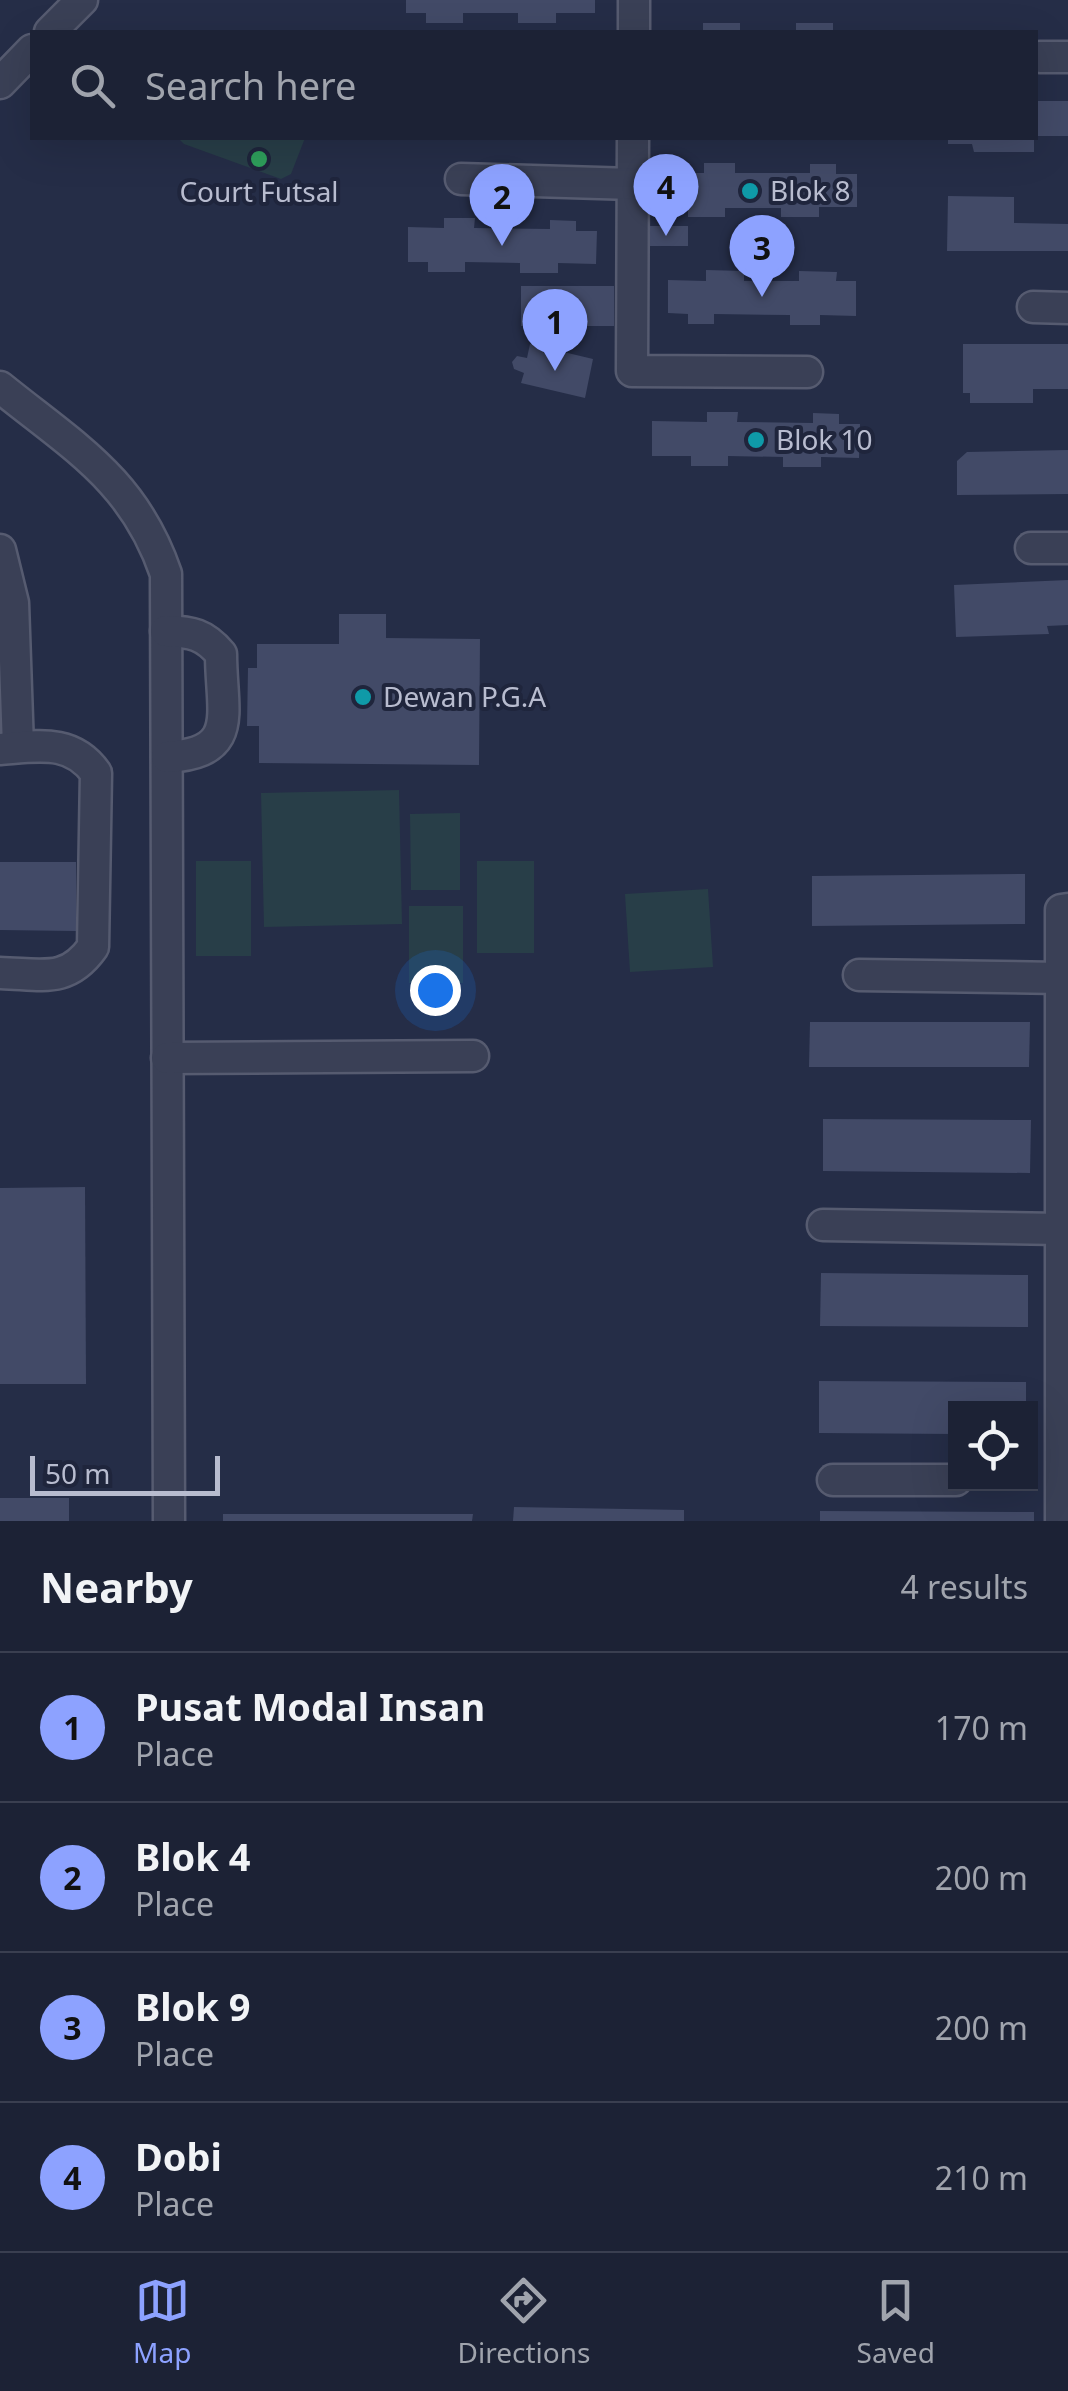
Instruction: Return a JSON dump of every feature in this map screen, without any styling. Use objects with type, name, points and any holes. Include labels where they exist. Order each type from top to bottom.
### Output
[{"type":"lane","points":[[52,30],[82,0]]},
{"type":"lane","points":[[634,0],[634,30]]},
{"type":"lane","points":[[0,83],[30,52]]},
{"type":"lane","points":[[633,140],[632,371],[807,372]]},
{"type":"lane","points":[[461,178],[633,184]]},
{"type":"lane","points":[[1032,307],[1068,308]]},
{"type":"lane","points":[[0,388],[130,496],[153,535],[166,574],[168,1521]]},
{"type":"lane","points":[[1031,548],[1068,548]]},
{"type":"lane","points":[[0,550],[13,604],[9,748],[64,746],[83,755],[96,773],[94,947],[78,969],[0,972]]},
{"type":"lane","points":[[166,631],[195,632],[208,639],[221,654],[221,735],[211,749],[196,755],[166,756]]},
{"type":"lane","points":[[1061,1521],[1046,1481],[1064,1298],[1060,1229],[1064,1048],[1061,910],[1068,910]]},
{"type":"lane","points":[[859,975],[1061,978]]},
{"type":"lane","points":[[168,1058],[473,1056]]},
{"type":"lane","points":[[823,1225],[1060,1229]]},
{"type":"lane","points":[[833,1480],[948,1480]]},
{"type":"shaded area","name":"Court Futsal","points":[[180,140],[304,140],[291,174],[281,179]]},
{"type":"shaded area","points":[[399,790],[402,924],[264,927],[261,793]]},
{"type":"shaded area","points":[[460,813],[460,890],[411,890],[410,814]]},
{"type":"shaded area","points":[[196,861],[251,861],[251,956],[196,956]]},
{"type":"shaded area","points":[[477,861],[534,861],[534,953],[477,953]]},
{"type":"shaded area","points":[[708,889],[713,967],[630,972],[625,894]]},
{"type":"shaded area","points":[[409,906],[463,906],[463,983],[409,983]]},
{"type":"building","points":[[406,0],[595,0],[595,13],[556,13],[556,23],[518,23],[518,13],[463,13],[463,23],[426,23],[426,13],[406,13]]},
{"type":"building","points":[[703,23],[740,23],[740,30],[703,30]]},
{"type":"building","points":[[796,23],[833,23],[833,30],[796,30]]},
{"type":"building","points":[[1038,101],[1068,101],[1068,136],[1038,136]]},
{"type":"building","points":[[948,140],[1034,140],[1034,152],[974,152],[972,144],[948,144]]},
{"type":"building","name":"Blok 8","points":[[704,163],[735,163],[735,173],[810,173],[810,164],[836,164],[836,174],[857,174],[857,207],[819,207],[819,217],[781,217],[781,208],[725,208],[725,217],[688,217],[688,208],[643,208],[643,173],[704,173]]},
{"type":"building","points":[[948,196],[1014,197],[1014,223],[1068,224],[1068,251],[947,251]]},
{"type":"building","points":[[444,218],[475,218],[474,228],[550,229],[550,220],[576,221],[576,231],[597,231],[596,264],[558,263],[558,273],[520,273],[520,263],[465,262],[465,272],[428,272],[428,262],[408,262],[408,227],[444,228]]},
{"type":"building","points":[[643,226],[688,226],[688,246],[643,246]]},
{"type":"building","points":[[706,270],[744,271],[744,281],[799,281],[799,271],[837,272],[836,281],[856,281],[856,316],[820,315],[820,325],[790,325],[790,315],[714,314],[714,324],[688,324],[688,314],[668,313],[668,280],[706,281]]},
{"type":"building","points":[[521,286],[614,286],[614,326],[521,326]]},
{"type":"building","points":[[530,344],[593,359],[585,398],[521,383],[524,373],[514,369],[512,362],[517,356],[527,358]]},
{"type":"building","points":[[963,344],[1068,344],[1068,389],[1033,389],[1033,403],[970,403],[970,393],[963,393]]},
{"type":"building","name":"Blok 10","points":[[707,412],[738,412],[737,422],[813,423],[813,413],[839,414],[839,424],[860,424],[859,458],[821,457],[821,467],[783,467],[783,457],[728,456],[728,466],[691,466],[691,456],[652,456],[652,421],[707,422]]},
{"type":"building","points":[[1068,450],[1068,494],[957,495],[957,461],[967,452]]},
{"type":"building","points":[[1068,580],[1068,625],[1047,626],[1049,634],[956,637],[954,585]]},
{"type":"building","name":"Dewan P.G.A","points":[[339,614],[386,614],[386,638],[480,639],[479,765],[259,763],[259,726],[247,726],[248,668],[257,668],[257,644],[339,644]]},
{"type":"building","points":[[0,862],[76,862],[76,931],[0,930]]},
{"type":"building","points":[[1025,874],[1025,924],[812,926],[812,876]]},
{"type":"building","points":[[810,1022],[1030,1022],[1029,1067],[809,1067]]},
{"type":"building","points":[[823,1119],[1031,1120],[1030,1173],[823,1171]]},
{"type":"building","points":[[85,1187],[86,1384],[0,1384],[0,1188]]},
{"type":"building","points":[[821,1273],[1028,1275],[1028,1327],[820,1326]]},
{"type":"building","points":[[819,1381],[1026,1382],[1026,1401],[948,1401],[948,1434],[819,1433]]},
{"type":"building","points":[[0,1498],[69,1498],[69,1521],[0,1521]]},
{"type":"building","points":[[514,1507],[684,1510],[684,1521],[513,1521]]},
{"type":"building","points":[[820,1511],[1034,1512],[1034,1521],[820,1521]]},
{"type":"building","points":[[223,1514],[473,1514],[472,1521],[223,1521]]},
{"type":"place","name":"Court Futsal","points":[[259,159]]},
{"type":"place","name":"Blok 8","points":[[750,191]]},
{"type":"place","name":"Dobi","points":[[666,236]]},
{"type":"place","name":"Blok 4","points":[[502,246]]},
{"type":"place","name":"Blok 9","points":[[762,297]]},
{"type":"place","name":"Pusat Modal Insan","points":[[555,371]]},
{"type":"place","name":"Blok 10","points":[[756,440]]},
{"type":"place","name":"Dewan P.G.A","points":[[363,697]]}]
